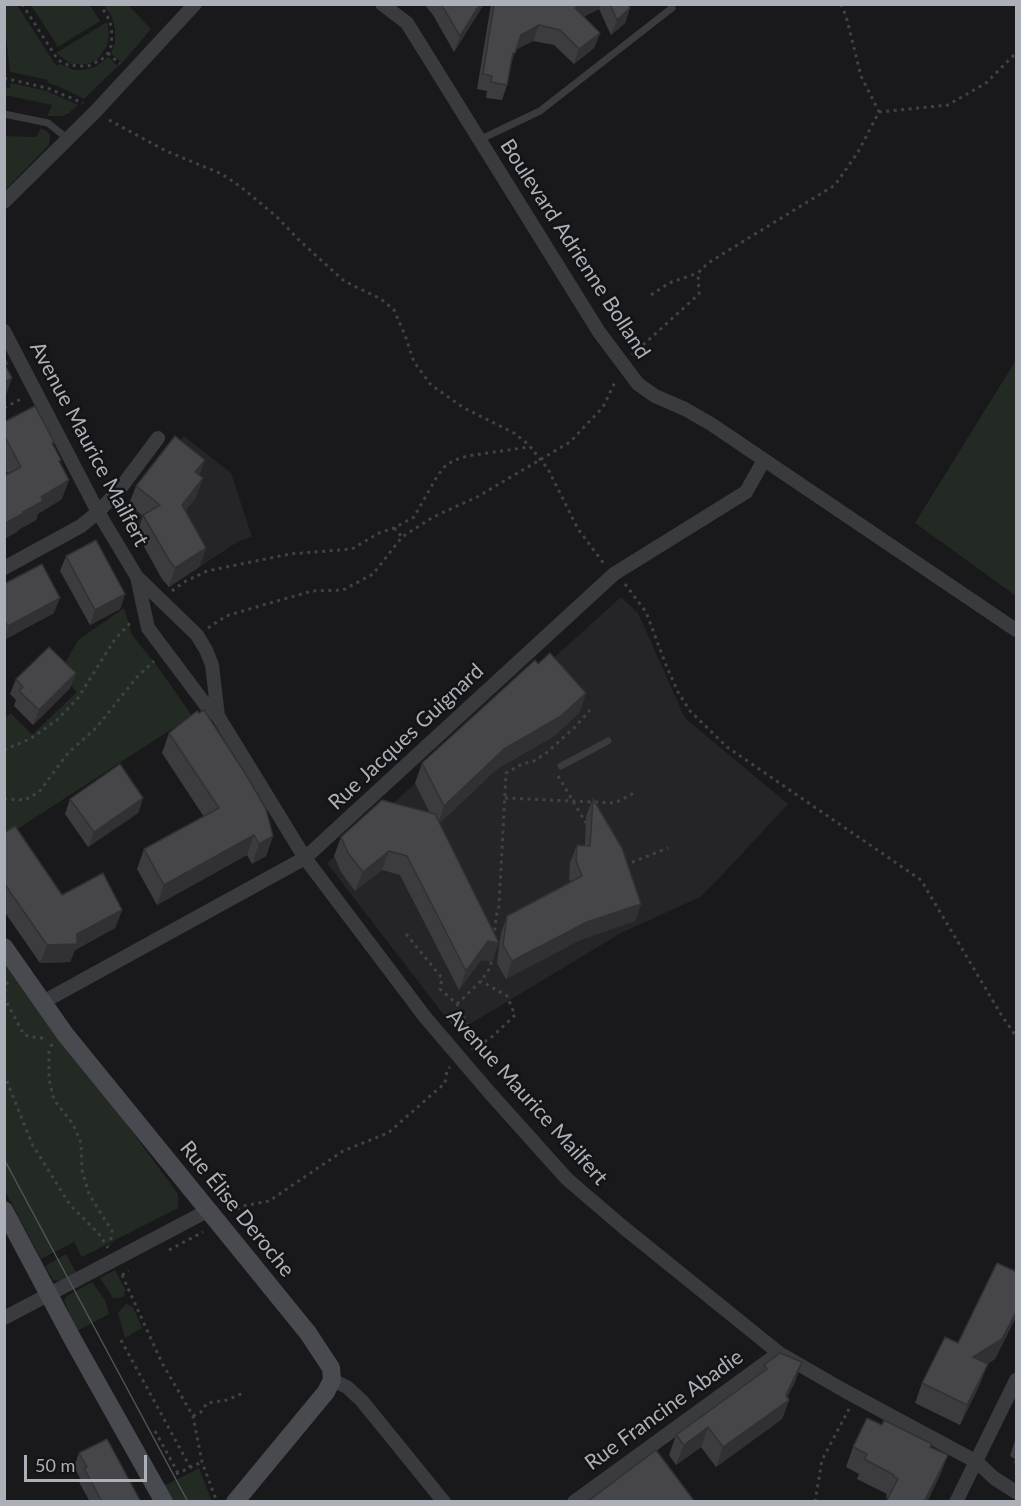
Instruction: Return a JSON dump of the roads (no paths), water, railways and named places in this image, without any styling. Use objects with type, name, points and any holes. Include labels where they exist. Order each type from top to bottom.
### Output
[{"type":"main road","name":"Rue Élise Deroche","points":[[4,947],[65,1034],[308,1333],[331,1368],[332,1380]]},
{"type":"main road","points":[[4,1210],[73,1340],[164,1502]]},
{"type":"main road","points":[[235,1502],[326,1392],[332,1380]]},
{"type":"street","points":[[4,202],[95,112],[195,4]]},
{"type":"street","name":"Boulevard Adrienne Bolland","points":[[382,4],[407,23],[599,332],[638,384],[655,396],[686,409],[1017,630]]},
{"type":"street","name":"Avenue Maurice Mailfert","points":[[4,331],[98,512],[137,576],[197,635],[206,650],[212,665],[218,716]]},
{"type":"street","points":[[4,568],[81,526],[98,512],[119,490],[158,438]]},
{"type":"street","name":"Rue Jacques Guignard","points":[[43,1002],[305,858],[614,574],[746,492],[764,460]]},
{"type":"street","name":"Avenue Maurice Mailfert","points":[[137,576],[148,628],[208,708],[218,716],[305,858],[425,1017],[567,1179],[622,1227],[780,1353],[977,1462],[994,1478],[1017,1492]]},
{"type":"street","points":[[4,1317],[214,1217]]},
{"type":"street","name":"Rue Francine Abadie","points":[[574,1502],[780,1353]]},
{"type":"street","points":[[332,1380],[347,1387],[362,1401],[444,1502]]},
{"type":"street","points":[[956,1502],[1017,1380]]},
{"type":"lane","points":[[479,140],[540,111],[672,8]]},
{"type":"lane","points":[[4,114],[48,123],[68,139]]},
{"type":"lane","points":[[558,768],[608,741]]},
{"type":"tram line","points":[[4,1159],[188,1502]]}]
